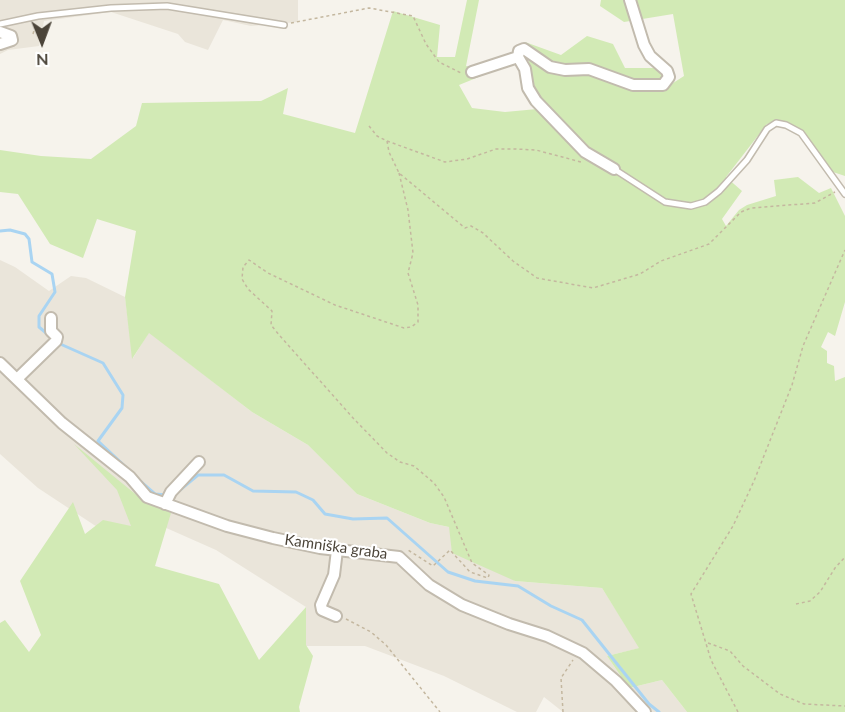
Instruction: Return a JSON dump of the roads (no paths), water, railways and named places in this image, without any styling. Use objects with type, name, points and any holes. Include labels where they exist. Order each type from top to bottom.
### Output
[{"type":"street","points":[[614,169],[579,146],[536,100],[528,88],[525,69],[518,57],[519,51],[524,49],[529,50],[550,67],[565,70],[589,69],[633,85],[663,85],[669,77],[667,71],[650,56],[644,45],[630,0]]},
{"type":"street","points":[[0,32],[11,36],[12,40],[0,44]]},
{"type":"street","points":[[472,72],[518,57]]},
{"type":"street","points":[[17,379],[54,343],[57,337],[51,331],[51,318]]},
{"type":"street","name":"Kamniška graba","points":[[0,363],[62,423],[130,477],[147,497],[168,498],[227,526],[337,550],[399,557],[429,585],[462,605],[509,624],[548,636],[578,651],[616,681],[645,712]]},
{"type":"street","points":[[168,498],[199,462]]},
{"type":"street","points":[[336,616],[322,610],[321,605],[334,575],[337,550]]},
{"type":"lane","points":[[0,24],[38,16],[100,9],[167,6],[284,25]]},
{"type":"lane","points":[[614,169],[665,202],[691,206],[705,202],[718,191],[747,160],[767,129],[776,123],[786,125],[801,134],[845,194]]},
{"type":"waterway","points":[[0,231],[10,230],[25,234],[29,239],[32,262],[52,274],[55,292],[39,316],[39,327],[58,343],[103,363],[123,395],[122,408],[98,441],[129,470]]},
{"type":"waterway","points":[[174,495],[198,475],[224,475],[253,491],[296,492],[313,500],[325,514],[353,519],[387,518],[448,572],[475,581],[518,586],[551,606],[582,620],[649,704],[659,712]]},
{"type":"waterway","points":[[140,481],[155,494],[167,495]]}]
